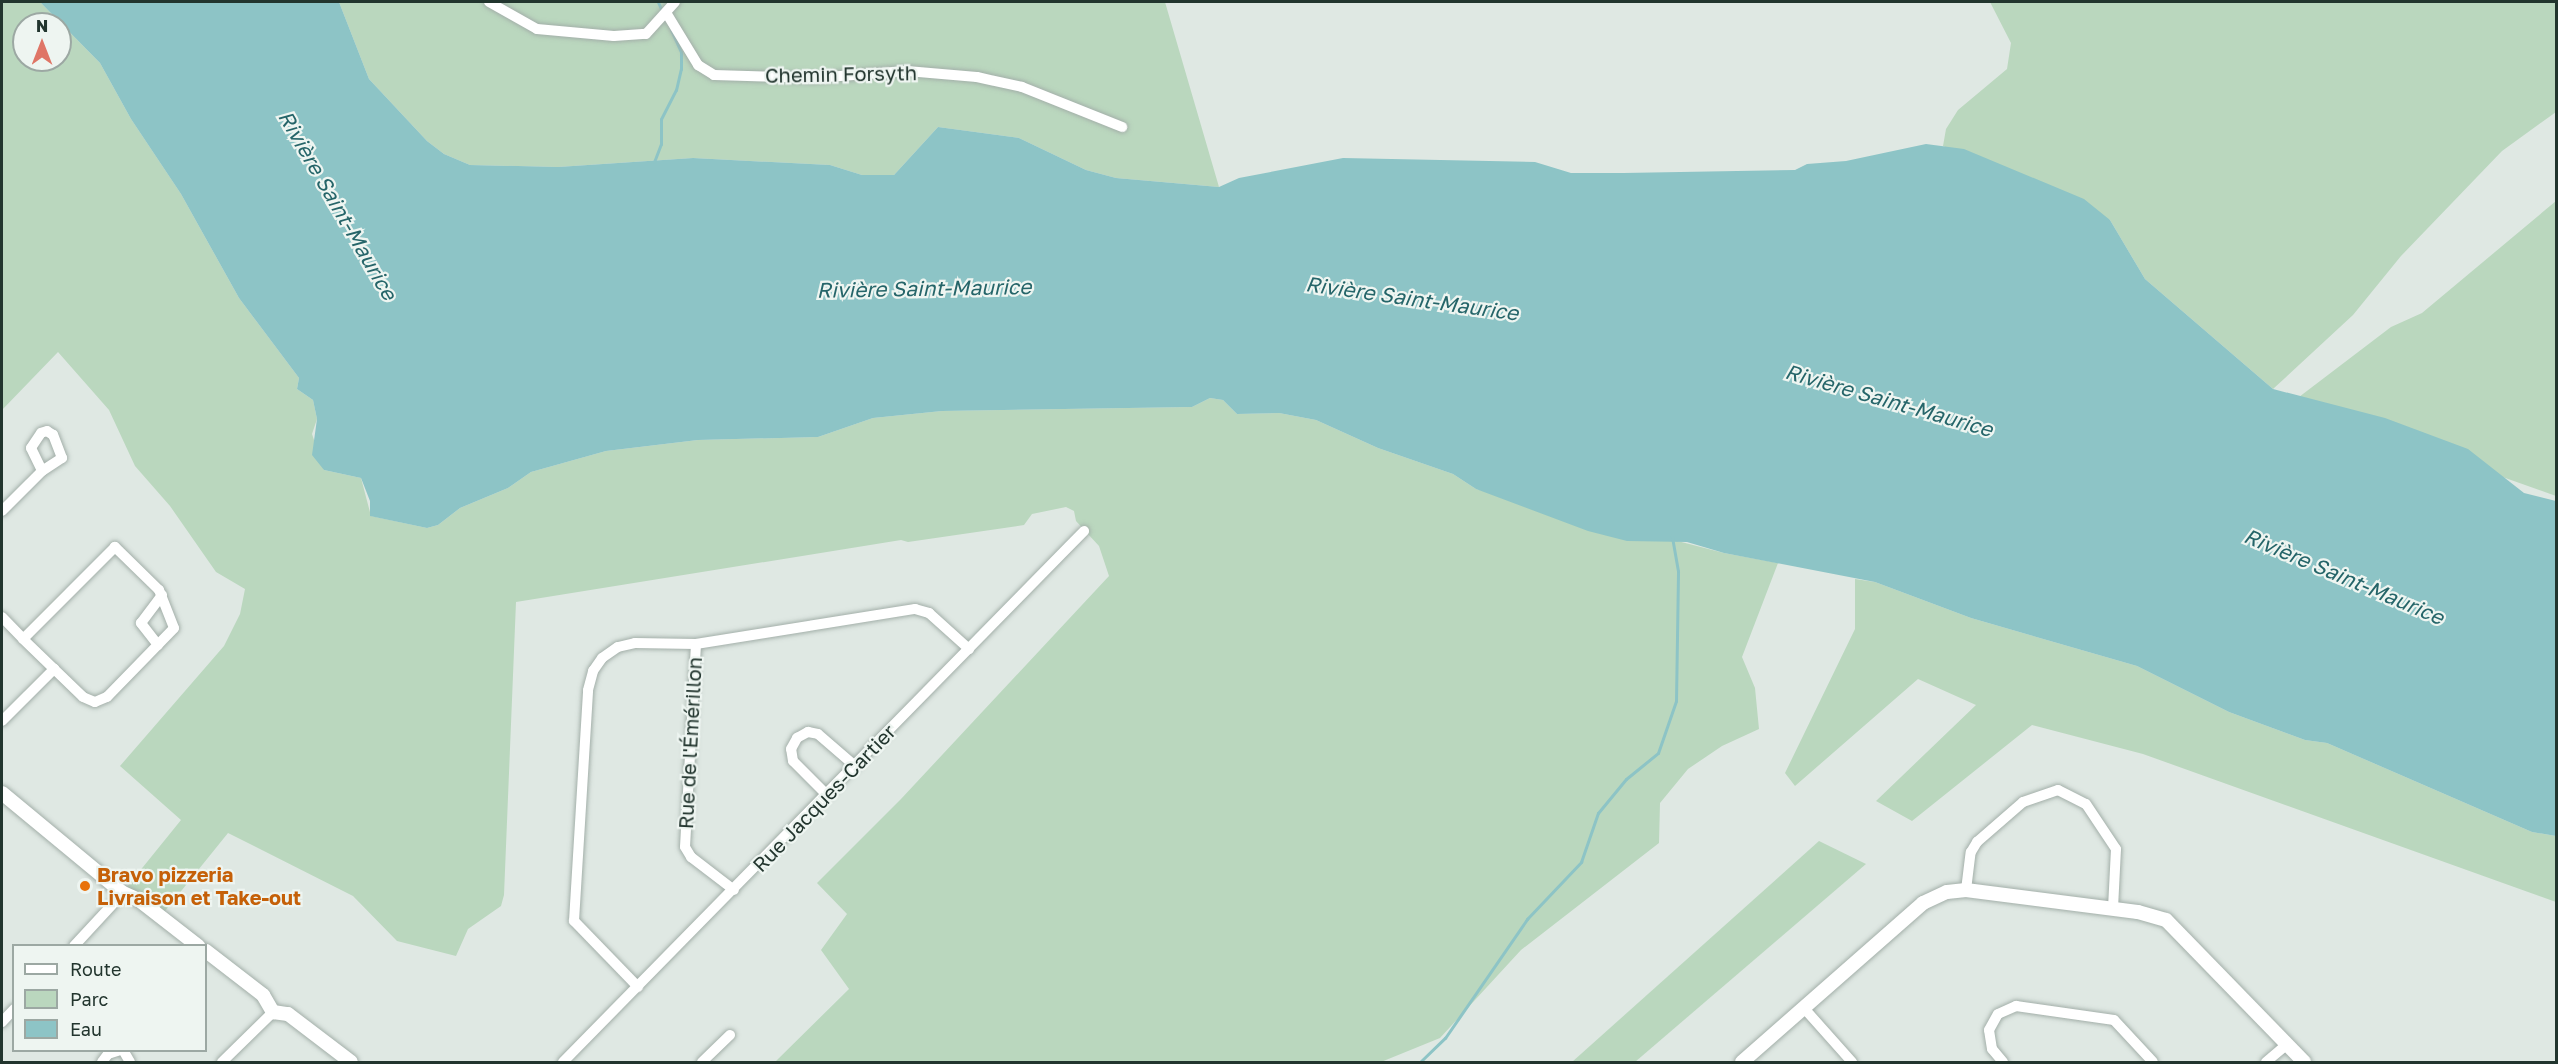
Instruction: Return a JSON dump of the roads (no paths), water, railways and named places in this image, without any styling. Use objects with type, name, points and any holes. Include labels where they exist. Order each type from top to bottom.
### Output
[{"type":"street","points":[[489,2],[537,29],[614,36],[646,34],[667,14],[675,2]]},
{"type":"street","name":"Chemin Forsyth","points":[[667,14],[698,65],[714,75],[814,78],[907,71],[977,77],[1022,87],[1122,127]]},
{"type":"street","points":[[2,511],[42,471]]},
{"type":"street","name":"Rue Jacques-Cartier","points":[[562,1062],[734,890],[1084,531]]},
{"type":"street","points":[[2,617],[23,639],[86,700],[99,702],[174,628],[162,595],[115,548],[23,639]]},
{"type":"street","points":[[158,645],[141,623],[162,595]]},
{"type":"street","points":[[638,987],[574,921],[589,683],[598,662],[618,647],[634,643],[696,644],[918,609],[932,614],[969,650]]},
{"type":"street","name":"Rue de l'Émérillon","points":[[696,644],[685,847],[691,857],[734,890]]},
{"type":"street","points":[[2,721],[54,669]]},
{"type":"street","points":[[827,795],[793,761],[791,749],[797,738],[805,733],[818,734],[855,766]]},
{"type":"street","points":[[1966,890],[1971,852],[1977,842],[2023,802],[2058,790],[2086,804],[2116,849],[2113,909]]},
{"type":"street","points":[[2,793],[123,893],[139,900],[197,944]]},
{"type":"street","points":[[1742,1062],[1923,903],[1951,891],[1966,890],[2150,915],[2175,926],[2285,1046],[2304,1062]]},
{"type":"street","points":[[75,944],[123,893]]},
{"type":"street","points":[[207,952],[263,995],[273,1012]]},
{"type":"street","points":[[2003,1062],[1992,1049],[1989,1030],[1998,1014],[2016,1006],[2115,1020],[2153,1062]]},
{"type":"street","points":[[1803,1007],[1852,1062]]},
{"type":"street","points":[[222,1062],[273,1012]]},
{"type":"street","points":[[273,1012],[288,1014],[351,1062]]},
{"type":"street","points":[[702,1062],[730,1035]]},
{"type":"street","points":[[2266,1062],[2285,1046]]},
{"type":"street","points":[[102,1062],[108,1054],[114,1052]]},
{"type":"water","name":"Rivière Saint-Maurice","points":[[40,2],[339,2],[369,79],[427,141],[444,154],[470,165],[558,167],[693,158],[830,165],[862,175],[894,175],[938,127],[1019,138],[1086,170],[1116,178],[1219,187],[1239,178],[1343,158],[1535,162],[1571,173],[1623,173],[1795,170],[1807,164],[1846,161],[1926,144],[1964,149],[2084,199],[2110,220],[2145,279],[2273,389],[2385,418],[2468,449],[2524,493],[2556,501],[2556,836],[2532,832],[2327,743],[2305,740],[2229,712],[2137,666],[1971,618],[1875,582],[1724,553],[1687,542],[1627,541],[1588,531],[1476,489],[1453,474],[1378,448],[1316,420],[1279,413],[1237,414],[1223,400],[1210,398],[1192,407],[942,411],[873,418],[818,437],[698,440],[606,451],[531,472],[508,488],[460,508],[438,525],[427,528],[370,516],[370,501],[361,478],[324,470],[312,455],[317,419],[313,400],[297,389],[299,378],[239,298],[181,194],[131,119],[100,63],[72,35],[72,12],[50,12]]},
{"type":"waterway","points":[[658,2],[662,11]]},
{"type":"waterway","points":[[654,162],[661,144],[661,119],[676,90],[681,69],[681,52],[671,30]]},
{"type":"waterway","points":[[1420,1062],[1445,1038],[1527,919],[1581,862],[1598,813],[1626,779],[1658,753],[1676,701],[1678,571],[1672,536]]},
{"type":"place","name":"Bravo pizzeria Livraison et Take-out","points":[[85,886]]}]
